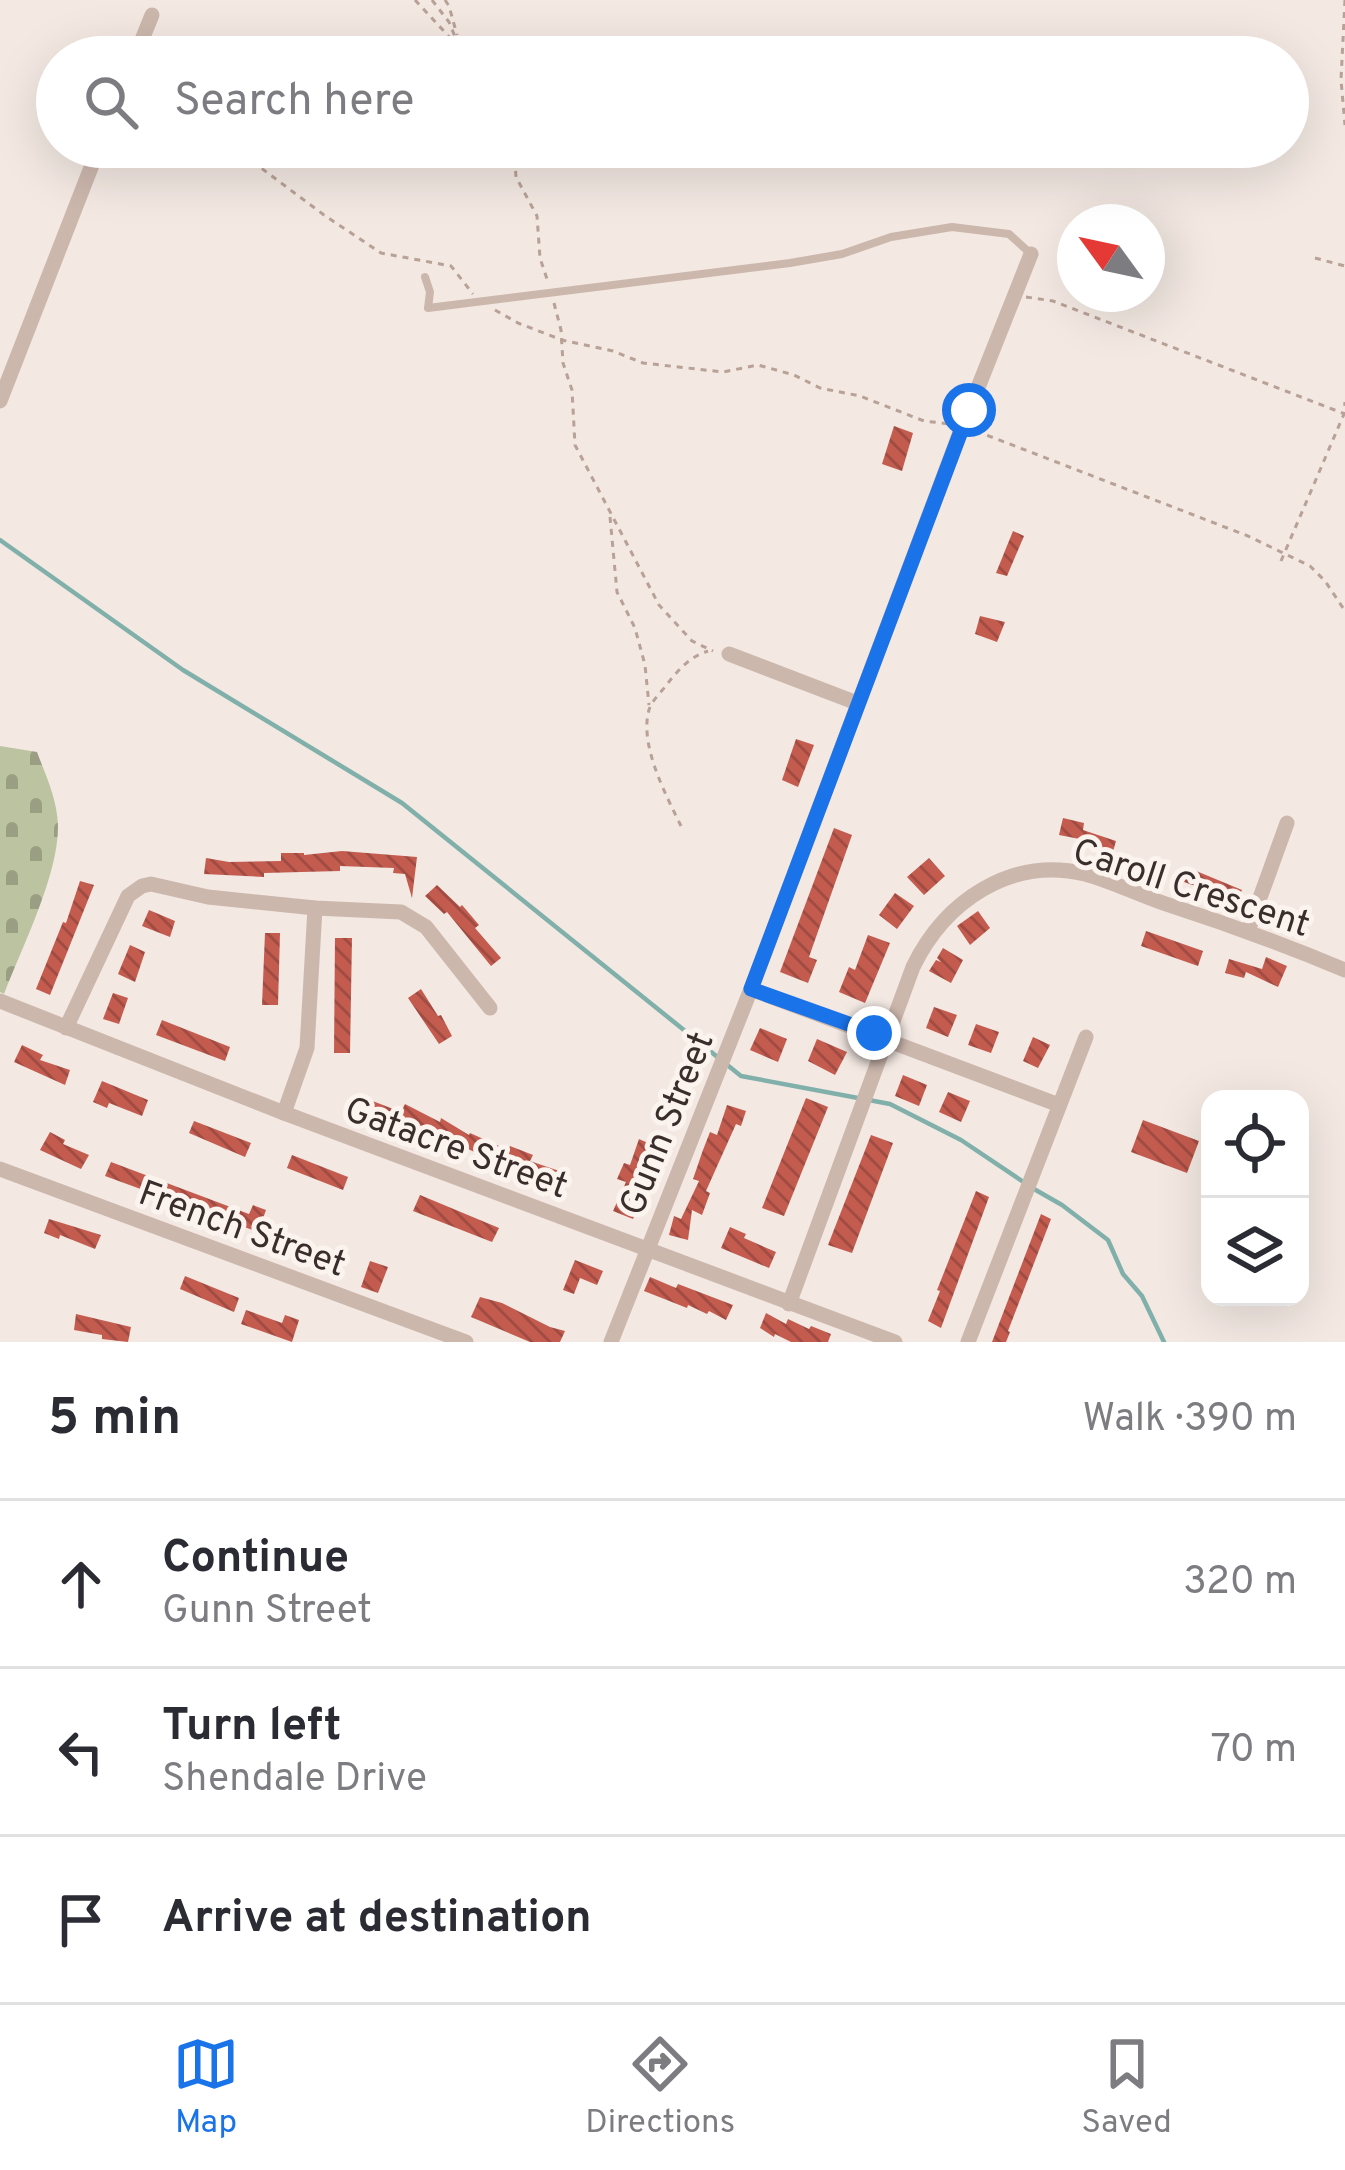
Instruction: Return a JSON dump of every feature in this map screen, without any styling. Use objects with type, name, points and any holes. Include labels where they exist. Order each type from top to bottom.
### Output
[{"type":"street","points":[[144,36],[152,15]]},
{"type":"street","points":[[0,401],[91,168]]},
{"type":"street","name":"Gunn Street","points":[[611,1342],[1031,254]]},
{"type":"street","points":[[729,654],[857,703]]},
{"type":"street","points":[[1248,931],[1287,823]]},
{"type":"street","name":"Caroll Crescent","points":[[789,1304],[913,967],[938,927],[966,899],[1015,874],[1053,870],[1089,875],[1345,970]]},
{"type":"street","points":[[66,1028],[128,896],[151,884],[208,897],[401,912],[426,926],[490,1009]]},
{"type":"street","points":[[284,1114],[308,1048],[315,908]]},
{"type":"street","points":[[751,989],[1059,1105]]},
{"type":"street","name":"Gatacre Street","points":[[0,1001],[284,1114],[895,1342]]},
{"type":"street","points":[[968,1342],[1086,1036]]},
{"type":"street","name":"French Street","points":[[0,1168],[466,1342]]},
{"type":"lane","points":[[425,277],[428,308],[790,263],[952,227],[1010,234],[1031,254]]},
{"type":"path","points":[[415,0],[448,36]]},
{"type":"path","points":[[432,0],[455,36]]},
{"type":"path","points":[[445,0],[457,36]]},
{"type":"path","points":[[1345,0],[1341,80],[1345,125]]},
{"type":"path","points":[[260,168],[381,253],[451,266],[478,300],[518,323],[643,363],[723,372],[758,365],[820,388],[860,396],[924,422],[963,425],[1284,553],[1320,575],[1345,611]]},
{"type":"path","points":[[515,168],[537,216],[540,258],[572,390],[575,445],[659,605],[692,641],[708,651],[729,654]]},
{"type":"path","points":[[1315,258],[1345,266]]},
{"type":"path","points":[[1015,295],[1053,301],[1344,414]]},
{"type":"path","points":[[1280,561],[1344,414],[1345,402]]},
{"type":"path","points":[[610,515],[617,592],[635,628],[645,665],[647,739],[680,826]]},
{"type":"path","points":[[649,707],[694,656],[708,651]]},
{"type":"green space","points":[[0,746],[37,752],[58,825],[46,888],[4,994],[0,992]]},
{"type":"building","points":[[894,426],[913,433],[902,471],[882,464]]},
{"type":"building","points":[[1013,531],[1024,536],[1007,576],[996,573]]},
{"type":"building","points":[[980,616],[1005,622],[997,642],[975,634]]},
{"type":"building","points":[[796,739],[814,745],[798,787],[782,780]]},
{"type":"building","points":[[1063,818],[1084,823],[1083,830],[1116,841],[1112,855],[1093,849],[1095,842],[1059,835]]},
{"type":"building","points":[[834,828],[852,835],[809,957],[817,960],[808,983],[780,972]]},
{"type":"building","points":[[342,851],[417,857],[412,898],[405,874],[393,873],[394,868],[340,866],[340,871],[264,873],[264,877],[204,874],[206,858],[281,861],[281,853]]},
{"type":"building","points":[[929,858],[945,876],[924,895],[907,877]]},
{"type":"building","points":[[1189,868],[1242,890],[1235,907],[1184,882]]},
{"type":"building","points":[[80,881],[94,885],[50,995],[36,989]]},
{"type":"building","points":[[437,885],[462,905],[501,958],[491,966],[447,912],[425,896]]},
{"type":"building","points":[[895,893],[914,906],[897,929],[879,915]]},
{"type":"building","points":[[149,910],[175,921],[170,937],[142,926]]},
{"type":"building","points":[[978,911],[990,928],[970,945],[957,926]]},
{"type":"building","points":[[1146,931],[1203,951],[1198,966],[1141,946]]},
{"type":"building","points":[[265,933],[280,933],[278,1005],[262,1005]]},
{"type":"building","points":[[868,935],[890,943],[865,1003],[839,992],[849,967],[855,970]]},
{"type":"building","points":[[335,938],[352,938],[350,1053],[334,1053]]},
{"type":"building","points":[[130,945],[145,952],[135,982],[118,974]]},
{"type":"building","points":[[943,948],[963,960],[951,983],[929,971],[936,960],[941,962],[937,958]]},
{"type":"building","points":[[1266,957],[1287,966],[1278,987],[1246,972],[1244,978],[1225,973],[1229,959],[1262,969]]},
{"type":"building","points":[[421,989],[452,1036],[439,1044],[408,998]]},
{"type":"building","points":[[113,993],[128,998],[119,1024],[103,1019]]},
{"type":"building","points":[[934,1007],[957,1015],[948,1037],[926,1028]]},
{"type":"building","points":[[162,1020],[230,1047],[225,1061],[156,1035]]},
{"type":"building","points":[[976,1024],[999,1032],[991,1053],[968,1045]]},
{"type":"building","points":[[760,1028],[787,1039],[778,1062],[750,1050]]},
{"type":"building","points":[[1033,1037],[1050,1045],[1038,1068],[1023,1061]]},
{"type":"building","points":[[817,1039],[847,1052],[835,1075],[808,1061]]},
{"type":"building","points":[[22,1045],[43,1055],[40,1060],[70,1070],[65,1085],[14,1062]]},
{"type":"building","points":[[903,1075],[927,1085],[919,1106],[895,1096]]},
{"type":"building","points":[[102,1081],[148,1100],[142,1116],[93,1102]]},
{"type":"building","points":[[948,1092],[970,1101],[961,1122],[939,1112]]},
{"type":"building","points":[[806,1098],[828,1107],[784,1216],[762,1208]]},
{"type":"building","points":[[370,1100],[401,1112],[405,1104],[469,1135],[533,1155],[530,1161],[568,1174],[560,1191],[540,1183],[542,1178],[411,1122],[408,1127],[372,1116],[374,1111],[367,1107]]},
{"type":"building","points":[[727,1105],[746,1111],[706,1191],[710,1193],[702,1215],[692,1210],[688,1240],[669,1235],[674,1216],[681,1219],[699,1181],[693,1179],[703,1150],[710,1132],[717,1135]]},
{"type":"building","points":[[1143,1120],[1199,1141],[1187,1173],[1131,1152]]},
{"type":"building","points":[[194,1121],[251,1143],[245,1157],[189,1133]]},
{"type":"building","points":[[50,1132],[65,1140],[63,1144],[89,1155],[81,1169],[40,1150]]},
{"type":"building","points":[[871,1135],[893,1143],[852,1253],[828,1245]]},
{"type":"building","points":[[639,1139],[657,1147],[633,1200],[640,1203],[633,1219],[613,1211],[626,1182],[617,1179],[624,1163],[630,1165]]},
{"type":"building","points":[[292,1155],[348,1177],[343,1190],[287,1168]]},
{"type":"building","points":[[111,1162],[249,1214],[253,1205],[266,1210],[258,1232],[105,1176]]},
{"type":"building","points":[[976,1191],[989,1197],[941,1328],[928,1321]]},
{"type":"building","points":[[420,1195],[499,1228],[492,1242],[413,1211]]},
{"type":"building","points":[[1041,1214],[1051,1219],[1010,1332],[1006,1342],[992,1342]]},
{"type":"building","points":[[49,1219],[101,1235],[95,1249],[44,1233]]},
{"type":"building","points":[[730,1227],[776,1252],[769,1268],[721,1248]]},
{"type":"building","points":[[575,1260],[603,1271],[597,1285],[580,1278],[574,1294],[563,1290]]},
{"type":"building","points":[[370,1261],[388,1267],[378,1293],[361,1287]]},
{"type":"building","points":[[185,1276],[239,1298],[234,1312],[180,1289]]},
{"type":"building","points":[[650,1277],[733,1305],[726,1320],[709,1311],[687,1308],[644,1291]]},
{"type":"building","points":[[480,1297],[565,1331],[560,1342],[530,1342],[471,1317]]},
{"type":"building","points":[[246,1310],[282,1323],[285,1315],[299,1320],[292,1342],[241,1324]]},
{"type":"building","points":[[766,1313],[786,1324],[788,1319],[831,1334],[828,1342],[774,1337],[760,1328]]},
{"type":"building","points":[[76,1314],[131,1327],[128,1342],[74,1330]]},
{"type":"waterway","points":[[0,540],[183,670],[402,803],[741,1076],[890,1104],[961,1140],[1025,1183]]},
{"type":"waterway","points":[[1034,1189],[1108,1240],[1164,1342]]},
{"type":"route","points":[[874,1033],[751,989],[969,410]]}]
